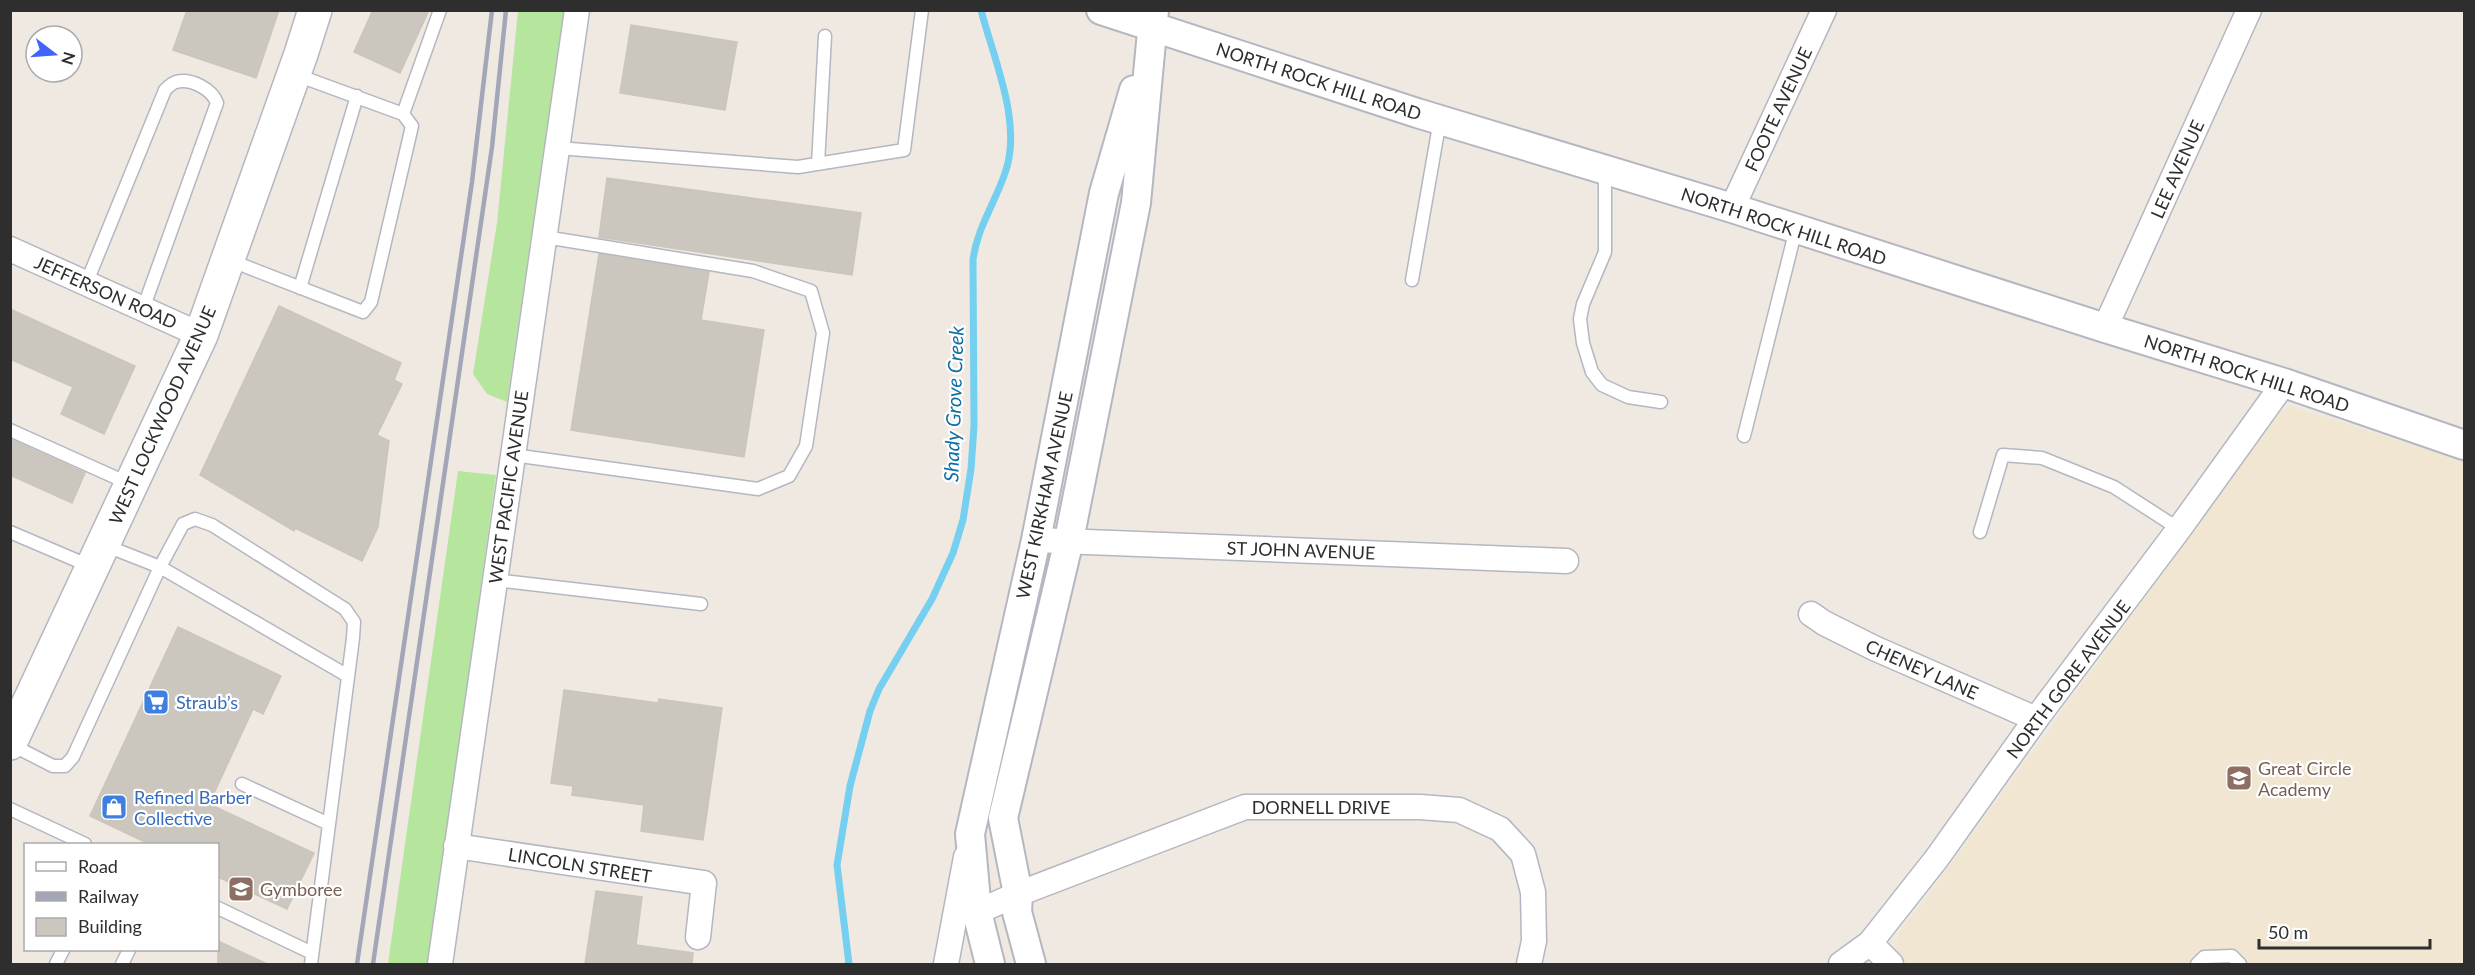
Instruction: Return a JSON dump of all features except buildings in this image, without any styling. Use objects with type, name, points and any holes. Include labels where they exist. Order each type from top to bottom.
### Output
[{"type":"main road","name":"WEST LOCKWOOD AVENUE","points":[[10,744],[201,335],[315,10]]},
{"type":"street","name":"WEST PACIFIC AVENUE","points":[[440,964],[578,10]]},
{"type":"street","name":"NORTH ROCK HILL ROAD","points":[[1101,10],[1153,19],[1440,120],[1731,208],[2284,383],[2464,445]]},
{"type":"street","name":"FOOTE AVENUE","points":[[1731,208],[1824,10]]},
{"type":"street","name":"LEE AVENUE","points":[[2105,328],[2249,10]]},
{"type":"street","name":"WEST KIRKHAM AVENUE","points":[[990,964],[976,912],[970,834],[1036,540],[1104,193],[1153,19]]},
{"type":"street","name":"WEST KIRKHAM AVENUE","points":[[1031,964],[1017,912],[1018,894],[1003,818],[1069,540],[1137,203],[1153,19]]},
{"type":"street","name":"JEFFERSON ROAD","points":[[10,249],[201,335]]},
{"type":"street","name":"NORTH GORE AVENUE","points":[[1841,964],[1870,943],[1937,858],[2036,719],[2179,529],[2284,383]]},
{"type":"street","name":"ST JOHN AVENUE","points":[[1036,540],[1566,561]]},
{"type":"street","name":"CHENEY LANE","points":[[1811,614],[1874,648],[2036,719]]},
{"type":"street","name":"DORNELL DRIVE","points":[[976,912],[1245,807],[1420,807],[1459,810],[1500,829],[1523,854],[1533,892],[1534,941],[1529,964]]},
{"type":"street","points":[[946,964],[970,834]]},
{"type":"street","name":"LINCOLN STREET","points":[[456,846],[704,883],[698,937]]},
{"type":"street","points":[[1870,943],[1891,964]]},
{"type":"lane","points":[[403,114],[440,10]]},
{"type":"lane","points":[[558,148],[798,167],[904,150],[922,10]]},
{"type":"lane","points":[[818,164],[825,36]]},
{"type":"lane","points":[[228,260],[363,312],[371,302],[412,126],[403,114],[294,74]]},
{"type":"lane","points":[[86,284],[165,90],[174,82],[187,81],[208,90],[215,96],[217,103],[143,309]]},
{"type":"lane","points":[[300,288],[357,96]]},
{"type":"lane","points":[[1412,280],[1440,120]]},
{"type":"lane","points":[[1605,170],[1605,252],[1583,304],[1580,319],[1583,343],[1592,372],[1602,385],[1628,397],[1662,402]]},
{"type":"lane","points":[[1744,435],[1796,229]]},
{"type":"lane","points":[[513,455],[758,489],[789,476],[806,446],[823,333],[811,291],[753,271],[544,237]]},
{"type":"lane","points":[[10,430],[131,485]]},
{"type":"lane","points":[[1980,532],[2003,455],[2042,458],[2115,487],[2179,529]]},
{"type":"lane","points":[[10,744],[52,766],[65,766],[73,757],[160,567],[183,524],[195,519],[212,525],[345,609],[354,622],[311,959],[219,909]]},
{"type":"lane","points":[[10,532],[98,556],[160,567],[348,676]]},
{"type":"lane","points":[[495,580],[701,604]]},
{"type":"lane","points":[[242,784],[329,824]]},
{"type":"lane","points":[[10,809],[83,843]]},
{"type":"lane","points":[[2197,964],[2204,957],[2232,956],[2240,964]]},
{"type":"shaded area","name":"Great Circle Academy","points":[[2290,406],[2464,461],[2464,964],[1905,964],[1900,959],[1895,946],[1900,931],[2279,414]]},
{"type":"green space","points":[[518,11],[564,11],[507,402],[487,394],[473,374],[497,223]]},
{"type":"green space","points":[[458,471],[496,475],[429,964],[388,964]]},
{"type":"waterway","name":"Shady Grove Creek","points":[[849,964],[837,865],[850,786],[870,711],[879,689],[932,599],[953,553],[963,520],[971,469],[974,426],[973,260],[982,226],[1005,173],[1010,154],[1011,134],[1005,92],[981,10]]},
{"type":"railway","points":[[357,964],[472,182],[492,10]]},
{"type":"railway","points":[[373,964],[492,147],[506,10]]},
{"type":"place","name":"Straub’s","points":[[156,702]]},
{"type":"place","name":"Great Circle Academy","points":[[2239,778]]},
{"type":"place","name":"Refined Barber Collective","points":[[114,807]]},
{"type":"place","name":"Gymboree","points":[[241,889]]}]
